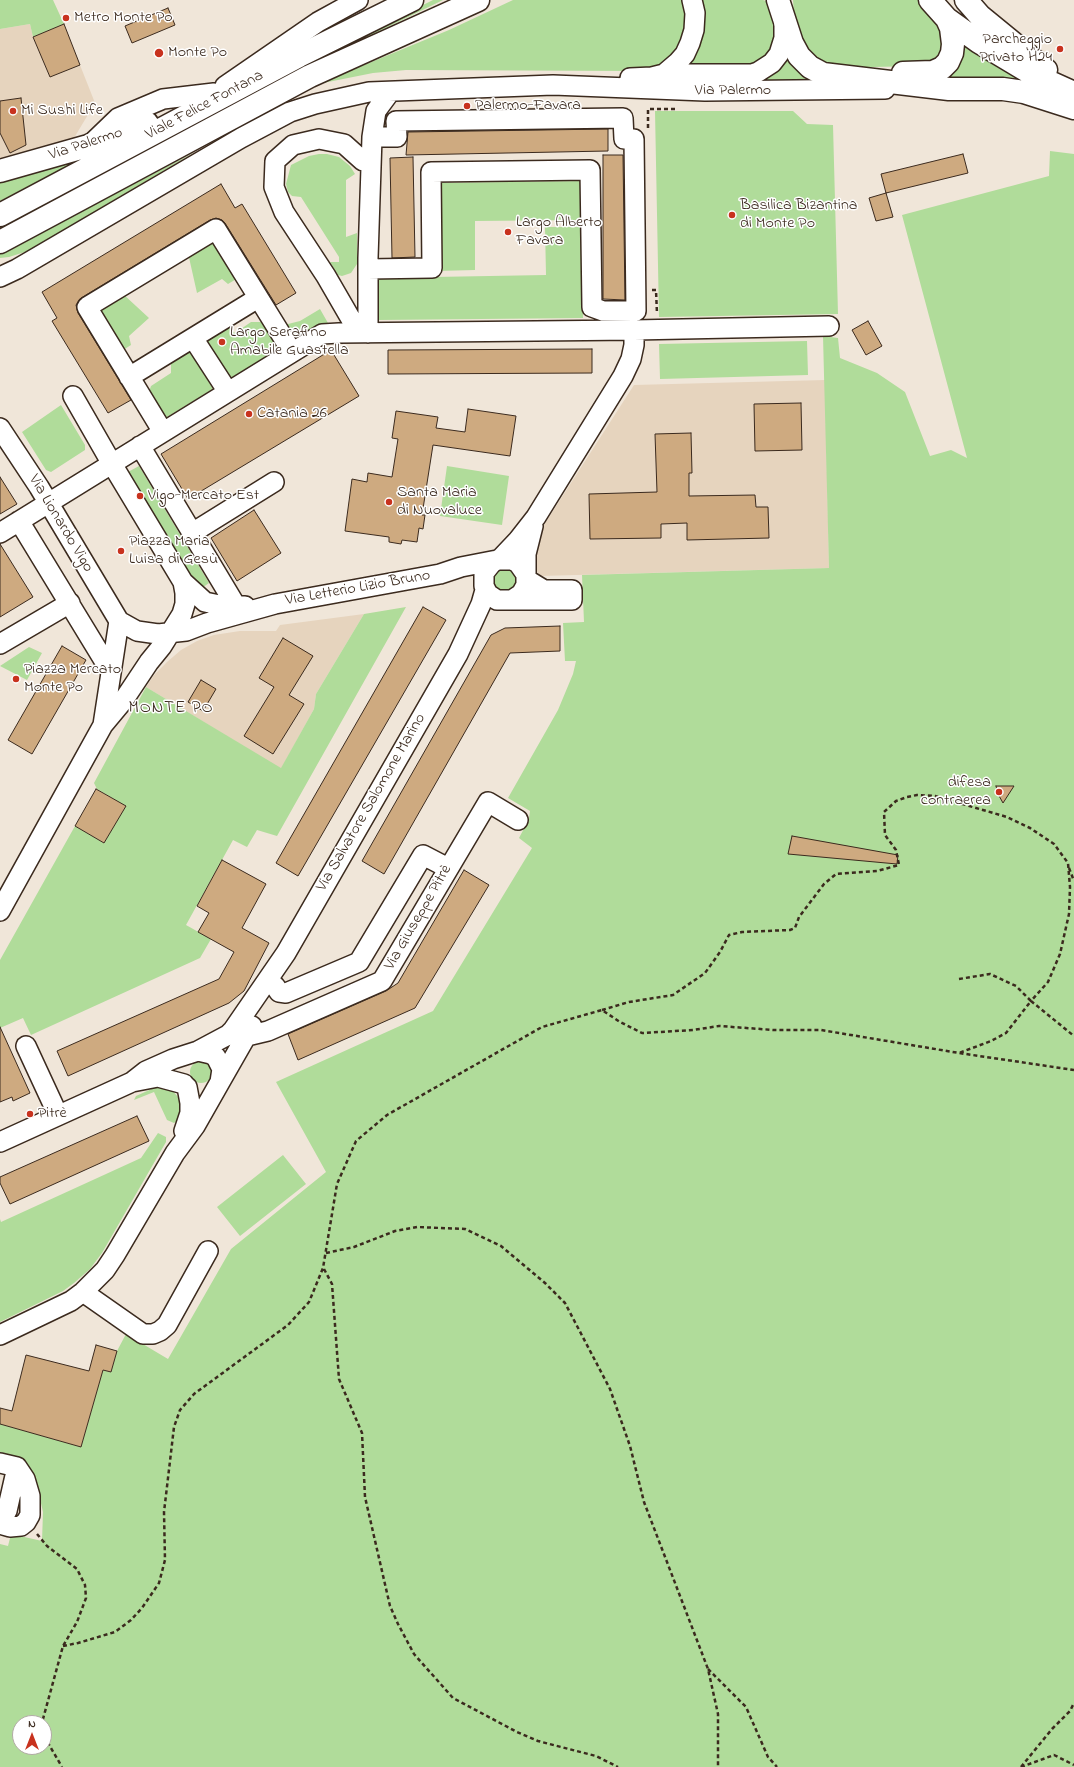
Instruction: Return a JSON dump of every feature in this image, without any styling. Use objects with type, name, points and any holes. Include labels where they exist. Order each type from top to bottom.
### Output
[{"type":"main road","name":"Viale Felice Fontana","points":[[0,215],[154,134],[284,63],[412,0]]},
{"type":"main road","points":[[930,0],[947,19],[979,42],[1074,97]]},
{"type":"main road","points":[[966,0],[980,16],[1074,97]]},
{"type":"main road","points":[[0,242],[310,76],[476,1]]},
{"type":"main road","points":[[781,9],[792,43],[799,56],[816,70],[837,82],[884,81],[949,89]]},
{"type":"main road","points":[[837,82],[928,73],[942,68],[951,58],[953,44],[951,28],[947,19]]},
{"type":"main road","name":"Via Palermo","points":[[0,171],[88,146],[126,132],[284,63]]},
{"type":"main road","name":"Via Palermo","points":[[949,89],[1003,89],[1074,97]]},
{"type":"street","points":[[154,134],[318,22],[357,0]]},
{"type":"street","points":[[664,74],[685,54],[690,43],[694,30],[695,13],[692,0]]},
{"type":"street","points":[[553,86],[614,78],[652,77],[664,74],[752,74],[758,72],[772,63],[779,54],[784,38],[781,9]]},
{"type":"street","points":[[884,81],[928,73]]},
{"type":"street","name":"Via Palermo","points":[[6,272],[241,138],[290,112],[315,104],[369,92],[553,86],[705,91],[837,82],[949,89]]},
{"type":"street","points":[[363,333],[368,268],[372,137],[376,111],[390,92]]},
{"type":"street","points":[[368,268],[432,268],[431,172],[590,170],[592,307],[603,311],[636,311],[634,139],[624,139],[623,118],[396,121],[396,137],[372,137]]},
{"type":"street","points":[[363,161],[344,144],[319,139],[293,145],[275,161],[274,187],[284,212],[363,333]]},
{"type":"street","points":[[163,432],[87,308],[188,245],[216,228],[292,352]]},
{"type":"street","points":[[129,377],[258,298]]},
{"type":"street","points":[[0,532],[322,334],[829,326]]},
{"type":"street","points":[[458,654],[481,604],[484,588],[484,573],[487,568],[499,559],[518,540],[536,517],[623,376],[631,359],[634,345],[634,330]]},
{"type":"street","points":[[193,338],[228,392]]},
{"type":"street","points":[[74,396],[112,464],[183,582],[205,602],[215,605],[236,606],[275,604]]},
{"type":"street","name":"Via Lionardo Vigo","points":[[0,428],[49,503],[119,621]]},
{"type":"street","points":[[140,446],[236,606]]},
{"type":"street","points":[[192,533],[274,482]]},
{"type":"street","points":[[458,654],[488,614],[517,598],[524,589],[527,548],[536,517]]},
{"type":"street","points":[[19,521],[111,672]]},
{"type":"street","points":[[499,559],[512,560],[518,563],[526,576],[544,590],[572,590],[572,600],[497,600],[477,580],[466,575],[440,574],[461,567],[499,559]]},
{"type":"street","name":"Via Letterio Lizio Bruno","points":[[275,604],[440,574]]},
{"type":"street","points":[[0,911],[103,726],[123,701],[149,662],[162,646],[182,614],[185,604],[183,582]]},
{"type":"street","points":[[0,644],[70,603]]},
{"type":"street","points":[[103,726],[119,621],[128,627],[143,632],[158,634],[186,631],[207,623],[275,604]]},
{"type":"street","name":"Via Salvatore Salomone Marino","points":[[286,953],[458,654]]},
{"type":"street","name":"Via Giuseppe Pitrè","points":[[247,1036],[268,1031],[382,981],[488,802],[518,820]]},
{"type":"street","points":[[275,986],[279,992],[286,993],[359,962],[423,855],[448,868]]},
{"type":"street","points":[[407,881],[432,896]]},
{"type":"street","points":[[0,1335],[56,1309],[83,1292],[105,1270],[115,1256],[175,1153],[195,1126],[247,1036],[275,986],[286,953]]},
{"type":"street","points":[[175,1153],[190,1113],[190,1103],[180,1071],[181,1065],[194,1053],[228,1035],[234,1030],[286,953]]},
{"type":"street","points":[[359,962],[382,981]]},
{"type":"street","points":[[325,977],[336,1001]]},
{"type":"street","points":[[26,1046],[58,1115]]},
{"type":"street","points":[[1,1141],[132,1082],[158,1077],[185,1085],[196,1092],[201,1093],[212,1090],[218,1084],[222,1069],[216,1057],[205,1052],[194,1053],[173,1059],[146,1071],[132,1082]]},
{"type":"street","points":[[83,1292],[143,1334],[154,1334],[167,1325],[208,1251]]},
{"type":"street","points":[[0,1509],[8,1511],[9,1465]]},
{"type":"street","points":[[0,1524],[16,1527],[26,1522],[30,1515],[30,1496],[25,1479],[9,1465]]},
{"type":"path","points":[[648,132],[648,109],[684,109]]},
{"type":"path","points":[[63,1646],[78,1644],[115,1632],[131,1620],[142,1608],[159,1583],[165,1560],[164,1512],[174,1427],[180,1410],[194,1394],[288,1325],[308,1302],[323,1268],[337,1184],[356,1141],[387,1115],[542,1028],[629,1002],[673,996],[705,972],[720,952],[729,935],[742,932],[790,930],[795,928],[799,917],[824,884],[836,874],[876,871],[899,865],[896,850],[885,835],[884,812],[896,801],[907,797],[917,795],[935,796],[1007,817],[1030,828],[1054,844],[1068,863],[1074,881]]},
{"type":"path","points":[[959,1053],[991,1041],[1006,1033],[1048,982],[1060,954],[1070,914],[1068,863]]},
{"type":"path","points":[[959,979],[990,974],[1016,986],[1031,1001],[1074,1036]]},
{"type":"path","points":[[602,1010],[620,1022],[642,1033],[693,1030],[719,1026],[774,1030],[821,1030],[1074,1070]]},
{"type":"path","points":[[326,1253],[354,1247],[395,1231],[417,1227],[465,1229],[501,1246],[545,1283],[565,1303],[610,1389],[630,1446],[644,1502],[708,1669],[718,1714],[718,1767]]},
{"type":"path","points":[[323,1268],[332,1284],[339,1379],[362,1433],[366,1497],[390,1606],[414,1654],[453,1698],[517,1732],[538,1741],[596,1756],[618,1767]]},
{"type":"path","points":[[26,1522],[47,1546],[77,1569],[85,1585],[86,1598],[77,1622],[63,1646],[44,1715]]},
{"type":"path","points":[[708,1669],[746,1707],[768,1757],[777,1767]]},
{"type":"path","points":[[1021,1767],[1052,1729],[1070,1711],[1074,1703]]},
{"type":"path","points":[[52,1750],[62,1767]]},
{"type":"path","points":[[1021,1767],[1054,1755],[1074,1764]]},
{"type":"shaded area","points":[[30,24],[33,37],[50,77],[80,65],[95,103],[74,138],[0,161],[0,29]]},
{"type":"shaded area","points":[[825,380],[829,568],[540,576],[536,570],[534,558],[542,528],[634,385]]},
{"type":"shaded area","points":[[364,614],[316,694],[314,709],[281,769],[146,687],[154,675],[181,650],[197,641],[214,635],[240,631],[276,631],[280,625]]},
{"type":"green space","points":[[0,0],[53,0],[64,24],[33,37],[30,24],[0,29]]},
{"type":"green space","points":[[433,0],[443,0],[351,45],[349,42]]},
{"type":"green space","points":[[513,0],[685,0],[684,41],[667,65],[638,71],[406,70],[373,73],[318,84],[449,30]]},
{"type":"green space","points":[[699,0],[766,1],[774,9],[777,45],[755,66],[682,68]]},
{"type":"green space","points":[[793,0],[920,0],[941,25],[943,58],[919,66],[827,68],[813,60],[795,30]]},
{"type":"green space","points":[[961,39],[1026,80],[1026,84],[990,77],[941,77]]},
{"type":"green space","points":[[785,55],[826,80],[754,80]]},
{"type":"green space","points":[[655,111],[793,111],[807,124],[833,125],[838,314],[659,317]]},
{"type":"green space","points":[[1050,151],[1074,154],[1074,1767],[0,1767],[0,1544],[8,1546],[11,1534],[42,1541],[43,1512],[38,1490],[31,1470],[18,1457],[0,1452],[0,1424],[81,1447],[103,1370],[111,1372],[117,1351],[126,1334],[168,1359],[231,1249],[326,1172],[276,1082],[433,1011],[532,848],[519,838],[529,819],[530,811],[508,798],[558,710],[573,674],[576,661],[565,661],[563,623],[584,622],[582,575],[829,568],[823,336],[838,338],[840,358],[877,373],[905,392],[930,456],[951,450],[967,458],[902,215],[1049,176]]},
{"type":"green space","points":[[195,152],[28,251],[9,257],[0,258],[0,241],[10,249]]},
{"type":"green space","points":[[319,154],[339,157],[350,166],[355,174],[346,180],[346,237],[357,233],[357,264],[351,273],[342,276],[338,275],[330,262],[339,262],[339,257],[301,197],[292,196],[288,192],[286,184],[291,165],[309,156]]},
{"type":"green space","points":[[89,155],[0,201],[0,180]]},
{"type":"green space","points":[[582,181],[582,220],[475,221],[475,270],[436,271],[435,183]]},
{"type":"green space","points":[[545,227],[582,227],[583,318],[378,320],[377,278],[546,275]]},
{"type":"green space","points":[[212,240],[217,243],[238,278],[228,284],[222,279],[197,293],[188,253]]},
{"type":"green space","points":[[123,294],[149,318],[129,336],[131,345],[120,352],[96,307]]},
{"type":"green space","points":[[320,309],[328,323],[292,341],[284,325],[300,321]]},
{"type":"green space","points":[[251,322],[261,322],[268,326],[281,348],[229,379],[206,341],[228,327],[235,333]]},
{"type":"green space","points":[[807,341],[808,375],[660,379],[659,344]]},
{"type":"green space","points":[[190,351],[213,389],[162,420],[148,395],[151,386],[171,373],[171,362]]},
{"type":"green space","points":[[61,405],[85,445],[85,450],[51,472],[46,470],[22,432]]},
{"type":"green space","points":[[139,466],[209,583],[199,590],[128,472]]},
{"type":"green space","points":[[447,466],[509,476],[502,525],[440,516]]},
{"type":"green space","points":[[506,564],[520,577],[513,592],[494,591],[490,575]]},
{"type":"green space","points":[[406,607],[277,836],[257,830],[247,847],[233,840],[186,925],[211,939],[200,958],[31,1035],[23,1018],[0,1028],[0,960],[75,826],[104,843],[125,806],[97,789],[94,783],[146,687],[281,768],[314,709],[316,694],[364,614]]},
{"type":"green space","points":[[29,647],[42,653],[27,680],[0,666]]},
{"type":"green space","points":[[201,1061],[209,1064],[212,1072],[209,1080],[201,1083],[193,1080],[190,1072],[193,1064]]},
{"type":"green space","points":[[156,1087],[172,1090],[181,1103],[182,1113],[174,1123],[167,1120],[154,1092],[134,1100],[136,1096]]},
{"type":"green space","points":[[158,1133],[166,1137],[166,1142],[102,1253],[90,1269],[63,1291],[0,1322],[0,1219],[1,1222],[141,1158]]},
{"type":"green space","points":[[283,1155],[306,1184],[240,1236],[217,1207]]},
{"type":"building","points":[[168,8],[175,25],[132,43],[125,26]]},
{"type":"building","points":[[64,24],[80,65],[50,77],[33,37]]},
{"type":"building","points":[[21,98],[26,145],[10,153],[0,133],[0,101]]},
{"type":"building","points":[[608,129],[608,151],[406,155],[408,132]]},
{"type":"building","points":[[963,154],[968,173],[886,193],[881,174]]},
{"type":"building","points":[[603,155],[623,155],[625,300],[603,299]]},
{"type":"building","points":[[413,157],[415,257],[392,258],[390,158]]},
{"type":"building","points":[[221,184],[235,208],[242,204],[296,293],[276,305],[225,223],[216,218],[210,220],[81,298],[76,305],[78,313],[131,400],[108,413],[52,321],[57,318],[42,292]]},
{"type":"building","points":[[886,193],[893,217],[876,221],[869,198]]},
{"type":"building","points":[[868,321],[882,346],[866,355],[852,330]]},
{"type":"building","points":[[592,349],[592,373],[388,374],[388,350]]},
{"type":"building","points":[[331,350],[359,396],[188,499],[161,454]]},
{"type":"building","points":[[801,403],[802,450],[755,451],[754,404]]},
{"type":"building","points":[[468,409],[516,416],[510,456],[433,445],[422,515],[425,515],[423,529],[419,528],[417,542],[402,540],[401,544],[389,542],[389,537],[345,531],[352,479],[367,482],[368,473],[392,477],[398,439],[392,438],[396,411],[438,417],[436,428],[465,432]]},
{"type":"building","points":[[691,433],[692,473],[689,473],[689,496],[755,495],[756,507],[768,507],[769,538],[687,540],[687,523],[661,524],[661,538],[590,539],[589,494],[657,492],[655,434]]},
{"type":"building","points":[[0,477],[17,504],[0,514]]},
{"type":"building","points":[[254,510],[281,553],[237,581],[211,538]]},
{"type":"building","points":[[0,544],[33,597],[0,617]]},
{"type":"building","points":[[423,607],[446,620],[298,876],[276,863]]},
{"type":"building","points":[[560,626],[560,651],[510,653],[384,874],[362,861],[491,635],[505,628]]},
{"type":"building","points":[[283,638],[313,656],[289,695],[304,704],[273,754],[244,736],[274,687],[259,678]]},
{"type":"building","points":[[62,646],[86,660],[32,754],[8,740]]},
{"type":"building","points":[[201,680],[216,689],[203,711],[188,702]]},
{"type":"building","name":"difesa contraerea","points":[[996,786],[1014,786],[1003,803],[998,794]]},
{"type":"building","points":[[96,789],[126,806],[104,843],[75,826]]},
{"type":"building","points":[[792,836],[898,855],[897,864],[788,854]]},
{"type":"building","points":[[222,860],[266,884],[242,928],[269,943],[244,991],[229,1003],[68,1076],[57,1051],[219,979],[234,952],[198,932],[209,913],[197,906]]},
{"type":"building","points":[[464,870],[489,885],[415,1008],[298,1060],[288,1034],[386,991],[398,983]]},
{"type":"building","points":[[0,1027],[30,1093],[13,1101],[12,1097],[0,1102]]},
{"type":"building","points":[[137,1116],[149,1141],[10,1204],[0,1183],[0,1177]]},
{"type":"building","points":[[96,1345],[117,1351],[111,1372],[103,1370],[81,1447],[0,1424],[0,1408],[12,1411],[26,1355],[89,1371]]},
{"type":"place","name":"Metro Monte Po","points":[[66,18]]},
{"type":"place","name":"Parcheggio Privato H24","points":[[1060,49]]},
{"type":"place","name":"Monte Po","points":[[159,53]]},
{"type":"place","name":"Palermo-Favara","points":[[467,106]]},
{"type":"place","name":"Mi Sushi Life","points":[[13,111]]},
{"type":"place","name":"Basilica Bizantina di Monte Po","points":[[732,215]]},
{"type":"place","name":"Largo Alberto Favara","points":[[508,232]]},
{"type":"place","name":"Largo Serafino Amabile Guastella","points":[[222,342]]},
{"type":"place","name":"Catania 26","points":[[249,414]]},
{"type":"place","name":"Vigo-Mercato Est","points":[[140,496]]},
{"type":"place","name":"Santa Maria di Nuovaluce","points":[[389,502]]},
{"type":"place","name":"Piazza Maria Luisa di Gesù","points":[[121,551]]},
{"type":"place","name":"Piazza Mercato Monte Po","points":[[16,679]]},
{"type":"place","name":"difesa contraerea","points":[[999,792]]},
{"type":"place","name":"Pitrè","points":[[30,1114]]},
{"type":"district","name":"MONTE PO","points":[[171,709]]}]
